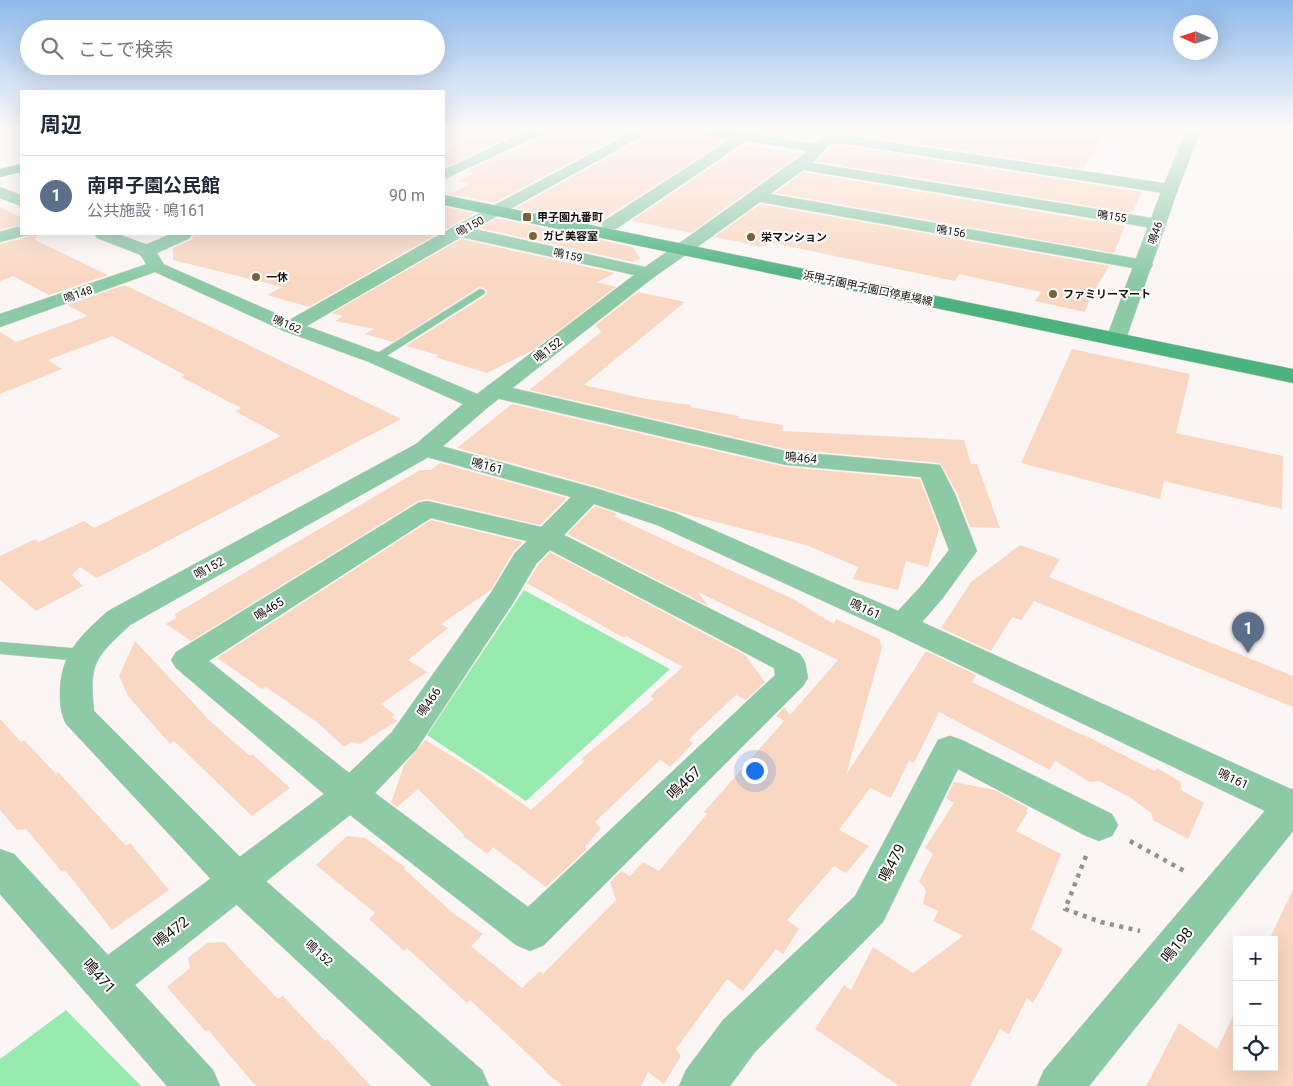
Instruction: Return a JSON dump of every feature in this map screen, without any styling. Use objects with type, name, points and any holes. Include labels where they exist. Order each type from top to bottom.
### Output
[{"type":"main road","name":"浜甲子園甲子園口停車場線","points":[[445,190],[504,208],[1118,333],[1293,363]]},
{"type":"main road","name":"浜甲子園甲子園口停車場線","points":[[445,200],[610,225],[688,245]]},
{"type":"main road","name":"浜甲子園甲子園口停車場線","points":[[1118,333],[1293,376]]},
{"type":"street","name":"鳴150","points":[[291,327],[452,232],[504,208],[558,179]]},
{"type":"street","points":[[610,225],[677,179]]},
{"type":"street","name":"鳴152","points":[[466,1086],[238,881],[78,715],[75,685],[77,668],[82,655],[119,618],[425,449],[487,397],[668,257],[782,179]]},
{"type":"street","name":"鳴155","points":[[883,179],[1158,224]]},
{"type":"street","points":[[1102,179],[1170,189]]},
{"type":"street","name":"鳴46","points":[[1118,333],[1174,179]]},
{"type":"street","points":[[0,192],[20,201]]},
{"type":"street","name":"鳴156","points":[[758,197],[1144,265]]},
{"type":"street","points":[[0,238],[20,231]]},
{"type":"street","name":"鳴159","points":[[452,232],[648,273]]},
{"type":"street","name":"鳴162","points":[[105,235],[291,327],[487,397]]},
{"type":"street","name":"鳴148","points":[[0,321],[152,258],[183,235]]},
{"type":"street","name":"鳴464","points":[[487,397],[786,458],[931,470],[963,551],[932,592],[902,625]]},
{"type":"street","name":"鳴161","points":[[425,449],[589,494],[666,519],[902,625],[1292,805]]},
{"type":"street","name":"鳴466","points":[[238,881],[350,795],[404,741],[526,559],[589,494]]},
{"type":"street","name":"鳴465","points":[[350,795],[187,660],[427,509],[546,537]]},
{"type":"street","name":"鳴467","points":[[350,795],[530,932],[792,678],[789,662],[546,537]]},
{"type":"street","name":"鳴479","points":[[702,1086],[739,1036],[869,909],[950,749],[1099,825]]},
{"type":"street","name":"鳴198","points":[[1060,1086],[1292,805]]},
{"type":"street","name":"鳴471","points":[[0,866],[197,1086]]},
{"type":"street","name":"鳴472","points":[[105,983],[238,881]]},
{"type":"lane","points":[[376,358],[480,292]]},
{"type":"lane","points":[[0,648],[82,655]]},
{"type":"path","points":[[1182,939],[1109,924],[1065,910],[1099,825],[1222,891]]},
{"type":"green space","points":[[524,590],[670,669],[526,801],[427,735]]},
{"type":"green space","points":[[66,1010],[141,1086],[0,1086],[0,1059]]},
{"type":"building","points":[[462,179],[540,179],[494,203],[450,194],[470,184],[457,181]]},
{"type":"building","points":[[569,179],[666,179],[603,219],[600,225],[516,208]]},
{"type":"building","points":[[694,179],[767,179],[691,233],[631,221]]},
{"type":"building","points":[[794,179],[843,179],[1125,226],[1114,253],[775,193]]},
{"type":"building","points":[[919,179],[1057,179],[1142,192],[1132,213]]},
{"type":"building","points":[[760,204],[1109,266],[1090,298],[1085,312],[1035,301],[1041,292],[959,274],[955,281],[768,242],[763,247],[714,237]]},
{"type":"building","points":[[0,207],[20,217],[20,224],[0,230]]},
{"type":"building","points":[[445,207],[475,213],[445,229]]},
{"type":"building","points":[[497,218],[633,247],[640,259],[633,262],[479,228]]},
{"type":"building","points":[[28,235],[37,235],[35,240],[108,275],[49,295],[13,276],[0,281],[0,244],[27,237]]},
{"type":"building","points":[[194,235],[435,235],[309,307],[267,295],[282,287],[173,260],[173,248],[191,240]]},
{"type":"building","points":[[461,239],[615,273],[597,282],[616,287],[533,350],[487,373],[435,357],[438,355],[406,346],[485,296],[487,291],[484,288],[479,287],[393,342],[365,334],[374,329],[335,321],[343,316],[332,313]]},
{"type":"building","points":[[125,285],[401,419],[97,578],[80,567],[72,575],[83,586],[36,611],[0,580],[0,556],[35,539],[39,542],[84,521],[94,528],[281,436],[235,411],[241,408],[181,377],[185,375],[112,336],[48,360],[62,369],[0,394],[0,332],[16,342],[88,316],[67,305]]},
{"type":"building","points":[[638,292],[685,302],[584,385],[646,399],[691,405],[690,407],[739,416],[738,418],[783,425],[782,431],[964,440],[971,464],[977,464],[1000,528],[970,527],[957,493],[940,463],[786,449],[529,390],[601,332],[596,325]]},
{"type":"building","points":[[1072,349],[1190,374],[1176,433],[1283,456],[1282,509],[1164,481],[1160,499],[1021,463]]},
{"type":"building","points":[[512,404],[786,467],[920,479],[939,529],[928,567],[906,561],[898,590],[853,579],[858,567],[806,545],[678,512],[598,487],[457,448]]},
{"type":"building","points":[[440,463],[567,498],[540,525],[427,499],[418,501],[191,641],[166,624],[176,618],[175,614],[229,582],[420,470],[431,470]]},
{"type":"building","points":[[595,506],[616,513],[615,517],[793,599],[834,624],[836,619],[879,639],[882,648],[846,775],[926,651],[976,675],[972,682],[1155,771],[1157,768],[1181,782],[1181,790],[1204,803],[1188,839],[1153,820],[1151,813],[1131,798],[1099,781],[1090,782],[1055,761],[1050,770],[939,712],[914,763],[909,760],[891,798],[870,788],[839,830],[869,846],[846,873],[834,866],[787,920],[799,929],[783,954],[776,949],[743,991],[727,979],[676,1049],[681,1056],[664,1084],[648,1072],[641,1086],[563,1086],[546,1073],[470,1000],[467,1003],[407,948],[404,951],[369,919],[375,913],[316,865],[347,836],[365,838],[405,867],[404,869],[453,913],[483,934],[471,946],[522,988],[540,971],[543,974],[616,900],[610,882],[621,871],[630,876],[643,862],[659,871],[707,814],[704,812],[784,721],[776,716],[784,707],[790,715],[838,660],[698,592],[708,606],[567,534]]},
{"type":"building","points":[[431,520],[523,542],[513,552],[491,590],[441,624],[448,628],[408,660],[427,672],[381,704],[395,715],[391,717],[397,721],[360,744],[351,742],[344,747],[318,723],[266,687],[262,689],[217,658]]},
{"type":"building","points":[[1020,545],[1060,559],[1049,577],[1293,676],[1293,707],[1034,601],[1021,620],[1012,617],[991,651],[941,628],[971,582]]},
{"type":"building","points":[[550,552],[745,655],[765,682],[746,700],[736,695],[688,740],[693,743],[670,767],[660,760],[595,822],[601,828],[585,847],[587,849],[546,887],[493,847],[487,854],[463,836],[418,789],[397,807],[391,803],[404,765],[425,740],[473,769],[531,810],[585,761],[581,759],[654,699],[650,696],[683,667],[626,636],[624,638],[527,583],[538,565]]},
{"type":"building","points":[[135,641],[211,722],[250,756],[252,754],[290,788],[252,816],[174,741],[170,744],[128,696],[119,676]]},
{"type":"building","points":[[0,719],[21,742],[24,740],[56,774],[58,772],[126,846],[130,843],[169,890],[112,930],[65,870],[62,872],[26,829],[17,830],[0,810]]},
{"type":"building","points":[[954,782],[995,790],[1028,808],[1026,811],[1028,812],[1016,831],[1061,854],[1031,929],[1063,949],[1033,1003],[1027,998],[1009,1034],[1000,1029],[970,1086],[899,1086],[815,1029],[844,985],[851,990],[873,947],[913,973],[963,936],[933,921],[938,911],[923,904],[926,890],[919,881],[933,854],[925,848],[954,803],[946,798]]},
{"type":"building","points":[[1293,889],[1293,1086],[1146,1086],[1179,1023],[1217,1049],[1233,1016],[1233,1071],[1278,1071],[1278,936],[1271,936]]},
{"type":"building","points":[[224,942],[278,999],[283,996],[371,1086],[256,1086],[208,1030],[206,1032],[167,987],[190,968],[188,958],[207,943]]},
{"type":"place","name":"甲子園九番町","points":[[527,217]]},
{"type":"place","name":"ガビ美容室","points":[[533,236]]},
{"type":"place","name":"栄マンション","points":[[751,237]]},
{"type":"place","name":"一休","points":[[256,277]]},
{"type":"place","name":"ファミリーマート","points":[[1053,294]]},
{"type":"place","name":"南甲子園公民館","points":[[1248,653]]}]
